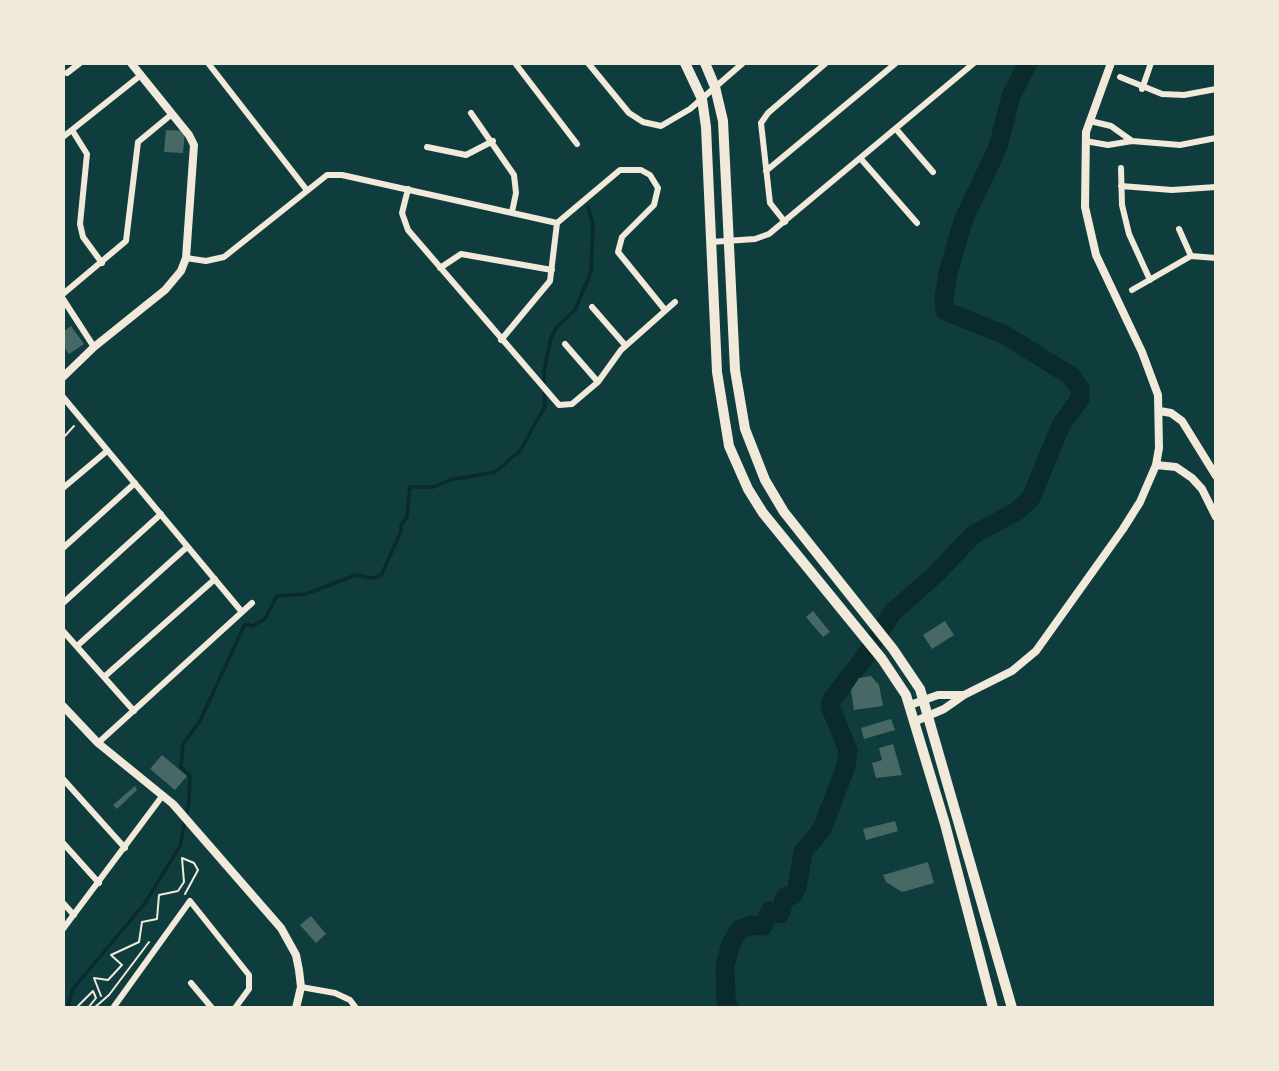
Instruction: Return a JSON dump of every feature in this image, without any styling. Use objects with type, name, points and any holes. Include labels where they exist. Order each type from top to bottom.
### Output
[{"type":"main road","points":[[685,63],[702,99],[706,127],[718,382],[729,446],[748,489],[764,513],[882,659],[910,705],[945,824],[993,1008]]},
{"type":"main road","points":[[705,63],[715,87],[723,121],[737,382],[751,446],[779,505],[893,649],[915,680],[924,699],[1012,1008]]},
{"type":"main road","points":[[945,824],[958,821]]},
{"type":"main road","points":[[979,955],[996,951]]},
{"type":"street","points":[[67,73],[80,63]]},
{"type":"street","points":[[63,377],[94,347],[165,290],[181,271],[186,258],[195,155],[189,135],[131,63]]},
{"type":"street","points":[[208,63],[306,189]]},
{"type":"street","points":[[515,63],[577,145]]},
{"type":"street","points":[[588,63],[629,113],[648,124],[669,123],[702,99],[743,63]]},
{"type":"street","points":[[785,222],[770,204],[762,119],[826,63]]},
{"type":"street","points":[[765,171],[896,63]]},
{"type":"street","points":[[711,242],[764,237],[974,63]]},
{"type":"street","points":[[916,721],[1012,671],[1047,638],[1123,529],[1140,502],[1156,465],[1160,411],[1142,352],[1096,255],[1085,207],[1085,141],[1111,63]]},
{"type":"street","points":[[1142,89],[1151,63]]},
{"type":"street","points":[[63,137],[141,75]]},
{"type":"street","points":[[1120,77],[1142,89],[1184,95],[1216,89]]},
{"type":"street","points":[[471,113],[493,141],[514,175],[516,193],[512,212]]},
{"type":"street","points":[[94,347],[63,296],[126,241],[138,142],[172,114]]},
{"type":"street","points":[[1090,121],[1111,126],[1132,141]]},
{"type":"street","points":[[896,129],[933,172]]},
{"type":"street","points":[[72,130],[87,154],[80,223],[83,237],[102,263]]},
{"type":"street","points":[[1085,141],[1108,145],[1132,141],[1180,145],[1216,138]]},
{"type":"street","points":[[426,147],[466,155],[493,141]]},
{"type":"street","points":[[861,159],[917,223]]},
{"type":"street","points":[[1121,168],[1121,186],[1129,234],[1150,280]]},
{"type":"street","points":[[501,340],[546,289],[552,270],[557,223],[620,170],[641,170],[655,179],[658,188],[654,205],[622,237],[618,252],[665,310]]},
{"type":"street","points":[[186,258],[206,261],[224,257],[320,178],[335,174],[557,223]]},
{"type":"street","points":[[1121,186],[1172,190],[1216,187]]},
{"type":"street","points":[[408,189],[402,213],[404,225],[555,402],[568,406],[598,382],[625,345],[675,302]]},
{"type":"street","points":[[1179,229],[1192,256]]},
{"type":"street","points":[[440,268],[461,254],[552,270]]},
{"type":"street","points":[[1132,290],[1192,256],[1216,258]]},
{"type":"street","points":[[592,307],[625,345]]},
{"type":"street","points":[[565,344],[598,382]]},
{"type":"street","points":[[63,397],[242,612]]},
{"type":"street","points":[[1160,411],[1182,421],[1216,475]]},
{"type":"street","points":[[63,488],[107,451]]},
{"type":"street","points":[[1156,465],[1176,467],[1192,478],[1202,489],[1216,517]]},
{"type":"street","points":[[63,548],[135,483]]},
{"type":"street","points":[[63,603],[161,514]]},
{"type":"street","points":[[77,646],[187,547]]},
{"type":"street","points":[[104,677],[215,579]]},
{"type":"street","points":[[99,743],[252,603]]},
{"type":"street","points":[[63,631],[134,711]]},
{"type":"street","points":[[910,705],[938,695],[964,695]]},
{"type":"street","points":[[63,706],[99,743],[173,804],[285,934],[296,955],[301,987],[296,1008]]},
{"type":"street","points":[[63,779],[125,848]]},
{"type":"street","points":[[63,929],[163,795]]},
{"type":"street","points":[[63,842],[99,883]]},
{"type":"street","points":[[113,1008],[190,901],[251,979],[249,989],[235,1008]]},
{"type":"street","points":[[63,903],[74,915]]},
{"type":"street","points":[[191,983],[212,1008]]},
{"type":"street","points":[[301,987],[335,993],[350,1000],[356,1008]]},
{"type":"path","points":[[63,438],[79,417]]},
{"type":"path","points":[[101,996],[94,978],[108,980],[122,965],[111,955],[139,942],[142,922],[157,919],[159,895],[177,891],[184,882],[182,858],[194,863],[198,870],[182,897],[190,901]]},
{"type":"path","points":[[94,1008],[109,995],[153,937]]},
{"type":"path","points":[[76,1008],[93,991],[96,998],[88,1008]]},
{"type":"building","points":[[166,130],[185,131],[183,153],[164,152]]},
{"type":"building","points":[[71,326],[84,344],[69,354],[63,346],[63,332]]},
{"type":"building","points":[[813,611],[830,632],[823,637],[806,617]]},
{"type":"building","points":[[945,621],[954,635],[932,649],[923,635]]},
{"type":"building","points":[[871,676],[879,685],[883,706],[854,710],[851,690],[859,678]]},
{"type":"building","points":[[891,719],[895,730],[864,739],[861,728]]},
{"type":"building","points":[[893,744],[902,775],[876,778],[872,763],[882,760],[879,748]]},
{"type":"building","points":[[162,755],[187,776],[175,790],[150,769]]},
{"type":"building","points":[[135,786],[137,790],[117,809],[113,805]]},
{"type":"building","points":[[895,821],[898,831],[866,840],[863,829]]},
{"type":"building","points":[[928,862],[934,883],[902,892],[886,882],[883,875]]},
{"type":"building","points":[[311,916],[326,934],[316,943],[300,925]]},
{"type":"waterway","points":[[730,1008],[726,1001],[725,965],[731,944],[739,930],[751,925],[763,926],[770,911],[780,914],[785,897],[793,895],[797,888],[803,852],[822,829],[846,766],[848,750],[830,706],[832,699],[862,661],[892,613],[936,574],[973,535],[1017,511],[1031,498],[1061,425],[1080,399],[1080,389],[1071,376],[1005,335],[945,311],[948,273],[963,221],[998,147],[1011,96],[1028,63]]},
{"type":"waterway","points":[[68,1008],[72,990],[145,903],[180,846],[189,802],[190,776],[181,767],[183,744],[200,721],[245,624],[252,626],[265,619],[277,596],[306,594],[356,575],[371,578],[381,576],[401,531],[401,525],[407,517],[410,487],[434,487],[450,480],[495,472],[520,451],[545,406],[544,371],[551,338],[556,328],[575,310],[591,272],[593,224],[588,207]]}]
